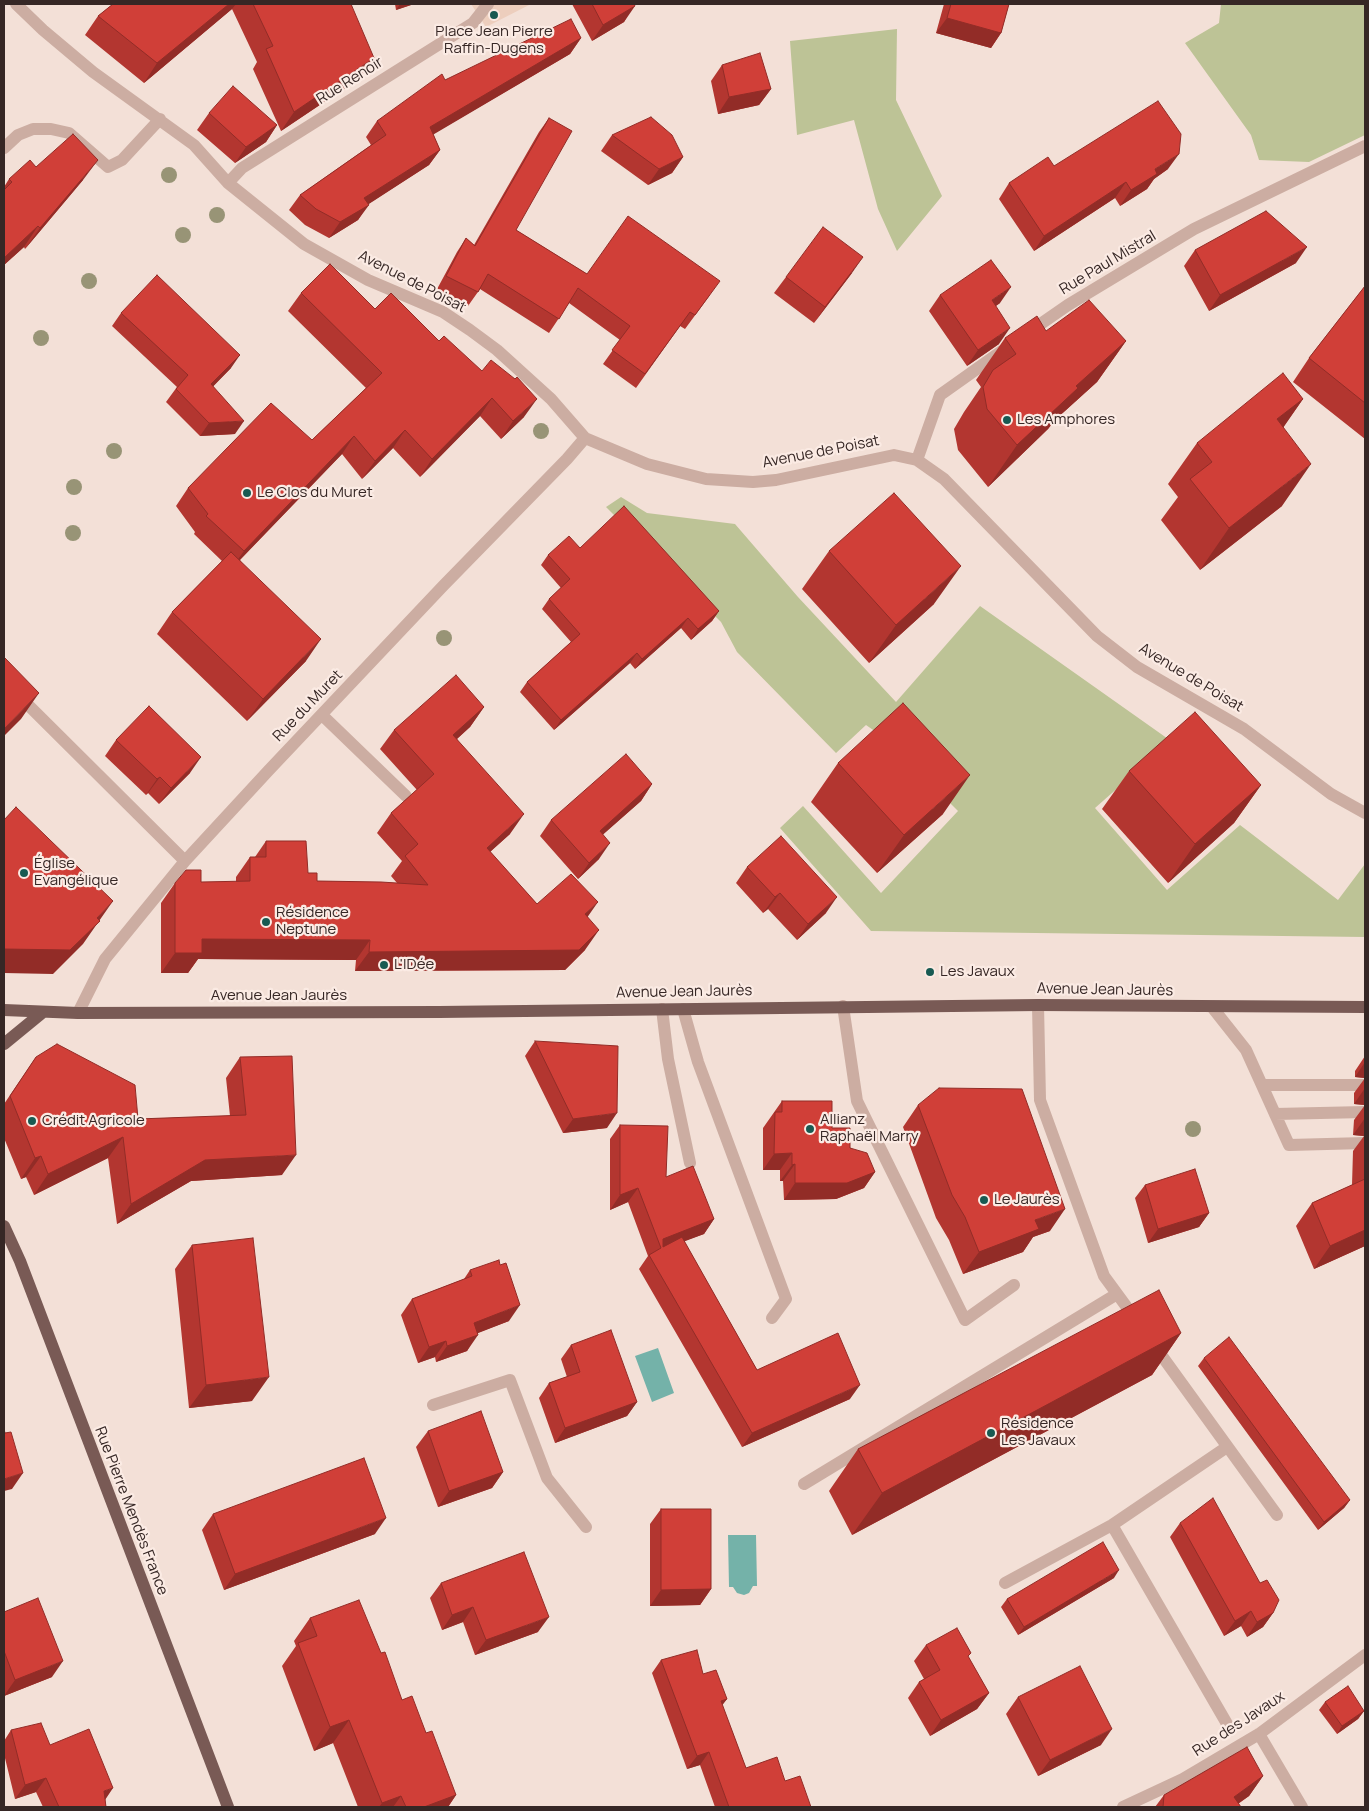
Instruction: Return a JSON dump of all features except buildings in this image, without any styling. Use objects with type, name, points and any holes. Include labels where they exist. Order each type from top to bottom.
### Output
[{"type":"main road","name":"Avenue Jean Jaurès","points":[[4,1010],[78,1013],[1038,1005],[1365,1007]]},
{"type":"main road","points":[[4,1044],[43,1012]]},
{"type":"main road","name":"Rue Pierre Mendès France","points":[[4,1226],[20,1261],[228,1807]]},
{"type":"street","name":"Avenue de Poisat","points":[[16,4],[43,30],[93,72],[160,119],[194,146],[228,183],[304,244],[368,280],[443,312],[496,350],[551,399],[585,438],[647,464],[706,479],[753,482],[776,480],[894,454],[917,460],[944,479],[1019,553],[1097,636],[1137,668],[1244,729],[1331,794],[1365,813]]},
{"type":"street","name":"Rue Renoir","points":[[228,183],[242,168],[473,23],[488,4]]},
{"type":"street","points":[[4,148],[18,135],[33,129],[51,129],[69,133],[108,167],[122,160],[160,119]]},
{"type":"street","name":"Rue Paul Mistral","points":[[917,460],[940,395],[1068,305],[1194,230],[1365,146]]},
{"type":"street","name":"Rue du Muret","points":[[78,1013],[105,958],[185,861],[585,438]]},
{"type":"street","points":[[4,681],[185,861]]},
{"type":"street","points":[[322,715],[406,796]]},
{"type":"street","points":[[1038,1005],[1040,1100],[1104,1276],[1277,1515]]},
{"type":"street","points":[[843,1006],[857,1101],[965,1320],[1014,1285]]},
{"type":"street","points":[[1212,1007],[1246,1050],[1289,1145],[1365,1143]]},
{"type":"street","points":[[683,1008],[698,1062],[786,1299],[772,1318]]},
{"type":"street","points":[[662,1009],[668,1059],[690,1163]]},
{"type":"street","points":[[1262,1085],[1365,1084]]},
{"type":"street","points":[[1275,1114],[1365,1112]]},
{"type":"street","points":[[804,1484],[1118,1294]]},
{"type":"street","points":[[433,1405],[510,1380],[546,1478],[586,1527]]},
{"type":"street","points":[[1005,1583],[1112,1525],[1228,1447]]},
{"type":"street","points":[[1112,1525],[1230,1729]]},
{"type":"street","name":"Rue des Javaux","points":[[1123,1807],[1184,1779],[1259,1734],[1365,1655]]},
{"type":"street","points":[[1259,1734],[1302,1807]]},
{"type":"green space","points":[[1221,4],[1365,4],[1365,135],[1309,162],[1259,160],[1251,135],[1185,43],[1219,23]]},
{"type":"green space","points":[[897,29],[896,100],[942,196],[897,251],[878,209],[854,120],[797,135],[790,41]]},
{"type":"green space","points":[[621,497],[647,513],[735,524],[798,597],[896,702],[980,606],[1171,741],[1095,808],[1167,890],[1240,825],[1338,900],[1365,864],[1365,937],[871,931],[780,828],[803,806],[881,893],[958,811],[886,739],[866,725],[836,753],[737,652],[721,622],[606,507]]},
{"type":"shaded area","name":"Place Jean Pierre Raffin-Dugens","points":[[471,4],[531,4],[486,27]]},
{"type":"water","points":[[658,1348],[674,1393],[652,1402],[635,1356]]},
{"type":"water","points":[[728,1535],[756,1535],[757,1586],[753,1586],[749,1593],[744,1595],[737,1593],[733,1587],[729,1587]]},
{"type":"place","name":"Place Jean Pierre Raffin-Dugens","points":[[494,15]]},
{"type":"place","name":"Les Amphores","points":[[1007,420]]},
{"type":"place","name":"Le Clos du Muret","points":[[247,493]]},
{"type":"place","name":"Église Evangélique","points":[[24,873]]},
{"type":"place","name":"Résidence Neptune","points":[[266,922]]},
{"type":"place","name":"L'IDée","points":[[384,965]]},
{"type":"place","name":"Les Javaux","points":[[930,972]]},
{"type":"place","name":"Crédit Agricole","points":[[32,1121]]},
{"type":"place","name":"Allianz Raphaël Marry","points":[[810,1129]]},
{"type":"place","name":"Le Jaurès","points":[[984,1200]]},
{"type":"place","name":"Résidence Les Javaux","points":[[991,1433]]}]
